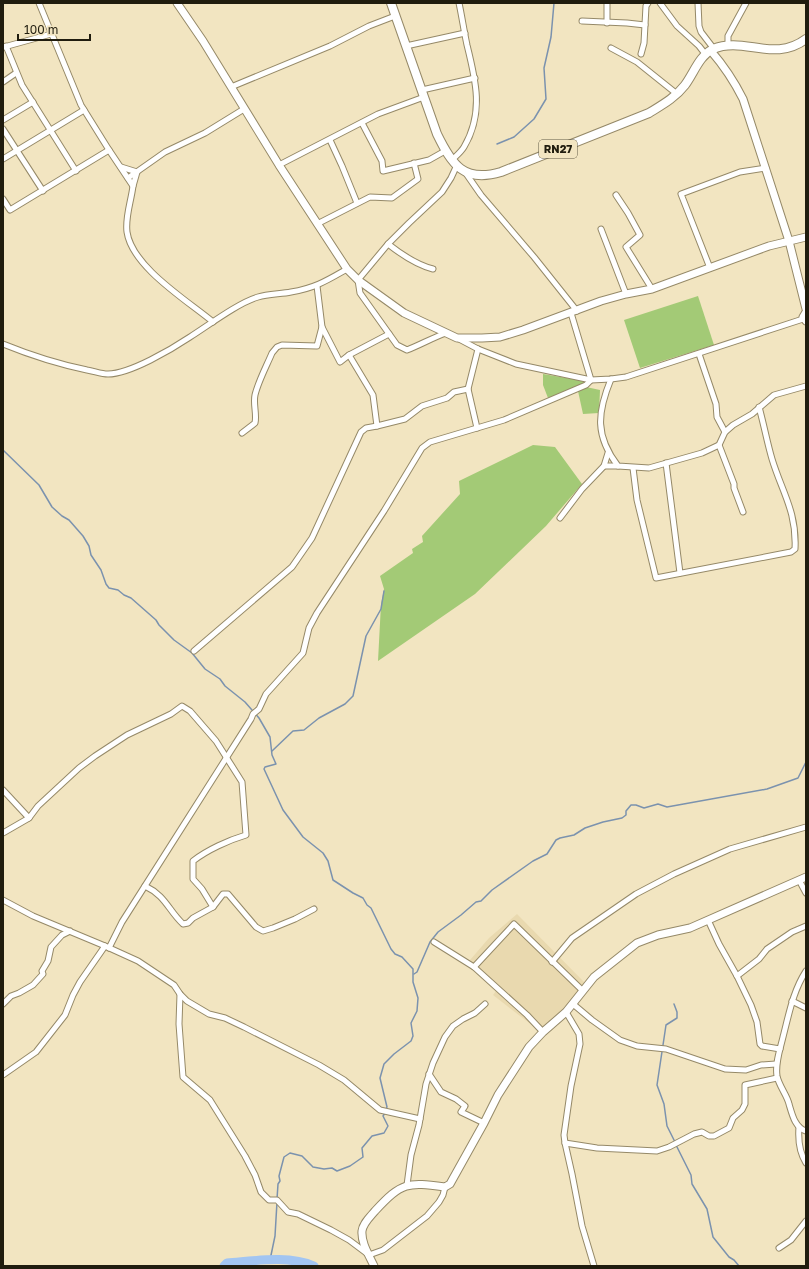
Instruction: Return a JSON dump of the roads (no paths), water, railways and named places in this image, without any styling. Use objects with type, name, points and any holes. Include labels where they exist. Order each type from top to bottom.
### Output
[{"type":"main road","points":[[391,3],[437,134],[445,151],[454,163],[465,172]]},
{"type":"main road","points":[[710,52],[728,46],[778,50],[796,46],[806,39]]},
{"type":"main road","name":"RN27","points":[[465,172],[474,176],[493,174],[518,166],[649,113],[666,103],[677,94],[694,69],[710,52]]},
{"type":"street","points":[[39,3],[81,105],[133,186]]},
{"type":"street","points":[[178,3],[279,165],[347,269],[358,280],[404,313],[478,349],[516,364],[591,380],[626,377],[805,318]]},
{"type":"street","points":[[446,333],[406,350],[397,345],[360,293],[358,280],[388,244],[442,192],[451,178],[454,163],[472,128],[476,109],[477,88],[459,3]]},
{"type":"street","points":[[607,3],[607,23]]},
{"type":"street","points":[[641,54],[644,43],[646,6],[648,3]]},
{"type":"street","points":[[660,3],[677,26],[699,46],[710,52],[720,61],[743,99],[789,241],[806,309]]},
{"type":"street","points":[[698,3],[699,26],[710,52]]},
{"type":"street","points":[[728,46],[728,36],[746,3]]},
{"type":"street","points":[[231,87],[330,46],[369,26],[395,16]]},
{"type":"street","points":[[582,21],[627,23],[645,26]]},
{"type":"street","points":[[406,46],[465,33]]},
{"type":"street","points":[[51,34],[4,47],[22,85],[76,171]]},
{"type":"street","points":[[611,48],[637,62],[677,94]]},
{"type":"street","points":[[3,82],[16,74]]},
{"type":"street","points":[[279,165],[378,114],[423,93],[475,78]]},
{"type":"street","points":[[3,120],[33,102]]},
{"type":"street","points":[[128,178],[165,152],[205,133],[244,109]]},
{"type":"street","points":[[3,159],[84,110]]},
{"type":"street","points":[[362,123],[382,161],[383,171],[429,160],[445,151]]},
{"type":"street","points":[[3,129],[43,191]]},
{"type":"street","points":[[330,140],[357,203]]},
{"type":"street","points":[[3,199],[10,210],[109,150]]},
{"type":"street","points":[[317,224],[370,197],[392,198],[418,179],[414,163]]},
{"type":"street","points":[[121,167],[138,172]]},
{"type":"street","points":[[710,268],[681,194],[740,172],[766,168]]},
{"type":"street","points":[[138,172],[133,186],[127,217],[128,234],[135,250],[143,263],[156,277],[213,322]]},
{"type":"street","points":[[465,172],[481,195],[534,257],[574,312],[591,380]]},
{"type":"street","points":[[616,195],[628,212],[640,235],[626,247],[652,289]]},
{"type":"street","points":[[601,229],[626,294]]},
{"type":"street","points":[[457,338],[500,337],[626,294],[652,289],[769,246],[806,237]]},
{"type":"street","points":[[388,244],[401,254],[433,270]]},
{"type":"street","points":[[3,344],[27,354],[60,364],[108,374],[130,368],[172,350],[213,322],[258,297],[292,292],[317,286],[347,269]]},
{"type":"street","points":[[317,286],[322,327],[340,362],[349,355],[389,334]]},
{"type":"street","points":[[242,433],[255,424],[255,393],[272,353],[277,347],[282,345],[317,346],[322,327]]},
{"type":"street","points":[[477,428],[468,389],[478,349]]},
{"type":"street","points":[[699,354],[716,404],[717,417],[725,432]]},
{"type":"street","points":[[349,355],[373,395],[377,426]]},
{"type":"street","points":[[611,379],[604,396],[600,420],[604,443],[608,453],[618,466]]},
{"type":"street","points":[[3,1075],[36,1052],[65,1015],[80,982],[107,947],[213,779],[227,760],[266,694],[303,653],[310,628],[317,613],[384,511],[422,448],[430,442],[504,420],[586,385],[591,380]]},
{"type":"street","points":[[604,466],[649,468],[702,453],[719,445],[725,432],[733,425],[760,408],[774,395],[806,386]]},
{"type":"street","points":[[194,651],[292,567],[312,538],[361,432],[366,428],[406,418],[422,406],[447,398],[454,392],[468,389]]},
{"type":"street","points":[[633,468],[636,500],[656,578],[791,552],[795,549],[796,534],[790,504],[773,460],[760,408]]},
{"type":"street","points":[[719,445],[743,512]]},
{"type":"street","points":[[560,518],[582,489],[604,466],[608,453]]},
{"type":"street","points":[[666,463],[680,573]]},
{"type":"street","points":[[3,833],[29,818],[38,806],[84,764],[127,735],[171,714],[182,706],[190,711],[216,741],[242,782],[246,835],[204,853],[193,861],[193,879],[213,907]]},
{"type":"street","points":[[3,790],[29,818]]},
{"type":"street","points":[[552,962],[572,938],[636,894],[674,874],[730,849],[806,828]]},
{"type":"street","points":[[369,1255],[383,1250],[427,1216],[439,1202],[445,1187],[455,1177],[501,1090],[529,1048],[543,1032],[566,1012],[594,977],[637,943],[658,935],[690,928],[806,877]]},
{"type":"street","points":[[799,880],[806,894]]},
{"type":"street","points":[[145,886],[153,890],[163,899],[177,919],[183,924],[188,923],[193,918],[213,907],[223,894],[228,894],[256,927],[263,931],[295,920],[314,909]]},
{"type":"street","points":[[3,900],[23,911],[138,961],[174,985],[187,1001],[209,1014],[225,1018],[319,1065],[344,1080],[380,1110],[420,1119]]},
{"type":"street","points":[[708,920],[751,1005],[757,1022],[760,1044],[762,1046],[780,1049]]},
{"type":"street","points":[[474,967],[514,924],[583,991]]},
{"type":"street","points":[[737,976],[759,959],[767,948],[792,932],[806,926]]},
{"type":"street","points":[[3,1004],[12,996],[33,985],[43,974],[42,971],[48,961],[51,948],[62,935],[70,931]]},
{"type":"street","points":[[434,942],[474,967],[527,1015],[543,1032]]},
{"type":"street","points":[[806,970],[800,980],[792,1000],[776,1064],[777,1078],[788,1098],[794,1120],[799,1127],[806,1132]]},
{"type":"street","points":[[180,994],[179,1024],[183,1077],[210,1100],[246,1156],[261,1192],[269,1200],[277,1200],[288,1212],[298,1214],[332,1230],[349,1240],[369,1255]]},
{"type":"street","points":[[792,1000],[806,1008]]},
{"type":"street","points":[[406,1185],[429,1074],[445,1037],[453,1026],[485,1004]]},
{"type":"street","points":[[573,1004],[620,1040],[637,1046],[663,1049],[725,1069],[746,1070],[761,1065],[776,1064]]},
{"type":"street","points":[[566,1012],[579,1034],[580,1044],[571,1086],[564,1143],[572,1174],[582,1226],[594,1266]]},
{"type":"street","points":[[429,1074],[441,1092],[456,1099],[464,1106],[461,1112],[484,1123]]},
{"type":"street","points":[[564,1143],[597,1148],[657,1150],[669,1147],[694,1134],[702,1132],[709,1136],[714,1136],[729,1128],[733,1118],[742,1110],[745,1104],[745,1085],[777,1078]]},
{"type":"street","points":[[799,1127],[798,1140],[802,1157],[806,1162]]},
{"type":"street","points":[[374,1266],[362,1238],[364,1224],[389,1197],[406,1185],[417,1184],[445,1187]]},
{"type":"street","points":[[779,1248],[791,1240],[806,1221]]},
{"type":"waterway","points":[[497,144],[514,137],[534,119],[546,99],[544,68],[551,37],[554,3]]},
{"type":"waterway","points":[[3,450],[39,485],[52,507],[69,520],[83,536],[89,546],[91,555],[101,570],[109,588],[118,590],[131,598],[156,620],[174,640],[192,653],[205,669],[220,679],[225,686],[245,702],[259,718],[270,737],[272,755],[276,764],[265,767],[264,769],[283,810],[303,837],[323,853],[328,861],[333,880],[363,898],[367,905],[371,908],[391,949],[395,954],[402,957],[413,969],[413,982],[418,998],[417,1011],[411,1023],[413,1036],[411,1041],[384,1064],[380,1078],[387,1107],[386,1109]]},
{"type":"waterway","points":[[272,751],[293,731],[304,730],[319,718],[345,704],[353,696],[366,636],[381,609],[384,591]]},
{"type":"waterway","points":[[414,974],[417,972],[430,942],[438,932],[476,902],[481,901],[492,890],[533,861],[547,854],[556,840],[574,835],[585,828],[622,818],[626,815],[626,811],[631,805],[644,808],[658,804],[667,807],[767,789],[798,778],[806,762]]},
{"type":"waterway","points":[[674,1004],[677,1012],[677,1018],[666,1025],[657,1085],[664,1104],[667,1126],[675,1142]]},
{"type":"waterway","points":[[277,1199],[278,1184],[280,1181],[279,1176],[284,1157],[290,1153],[302,1156],[313,1167],[324,1169],[332,1168],[337,1171],[350,1166],[363,1157],[362,1148],[372,1136],[384,1133],[388,1126],[383,1116],[385,1113]]},
{"type":"waterway","points":[[676,1145],[691,1175],[692,1184],[707,1209],[713,1237],[729,1257],[739,1266]]},
{"type":"waterway","points":[[270,1260],[275,1236],[277,1202]]},
{"type":"waterway","points":[[224,1266],[227,1263],[260,1260],[294,1261],[314,1266]]}]
